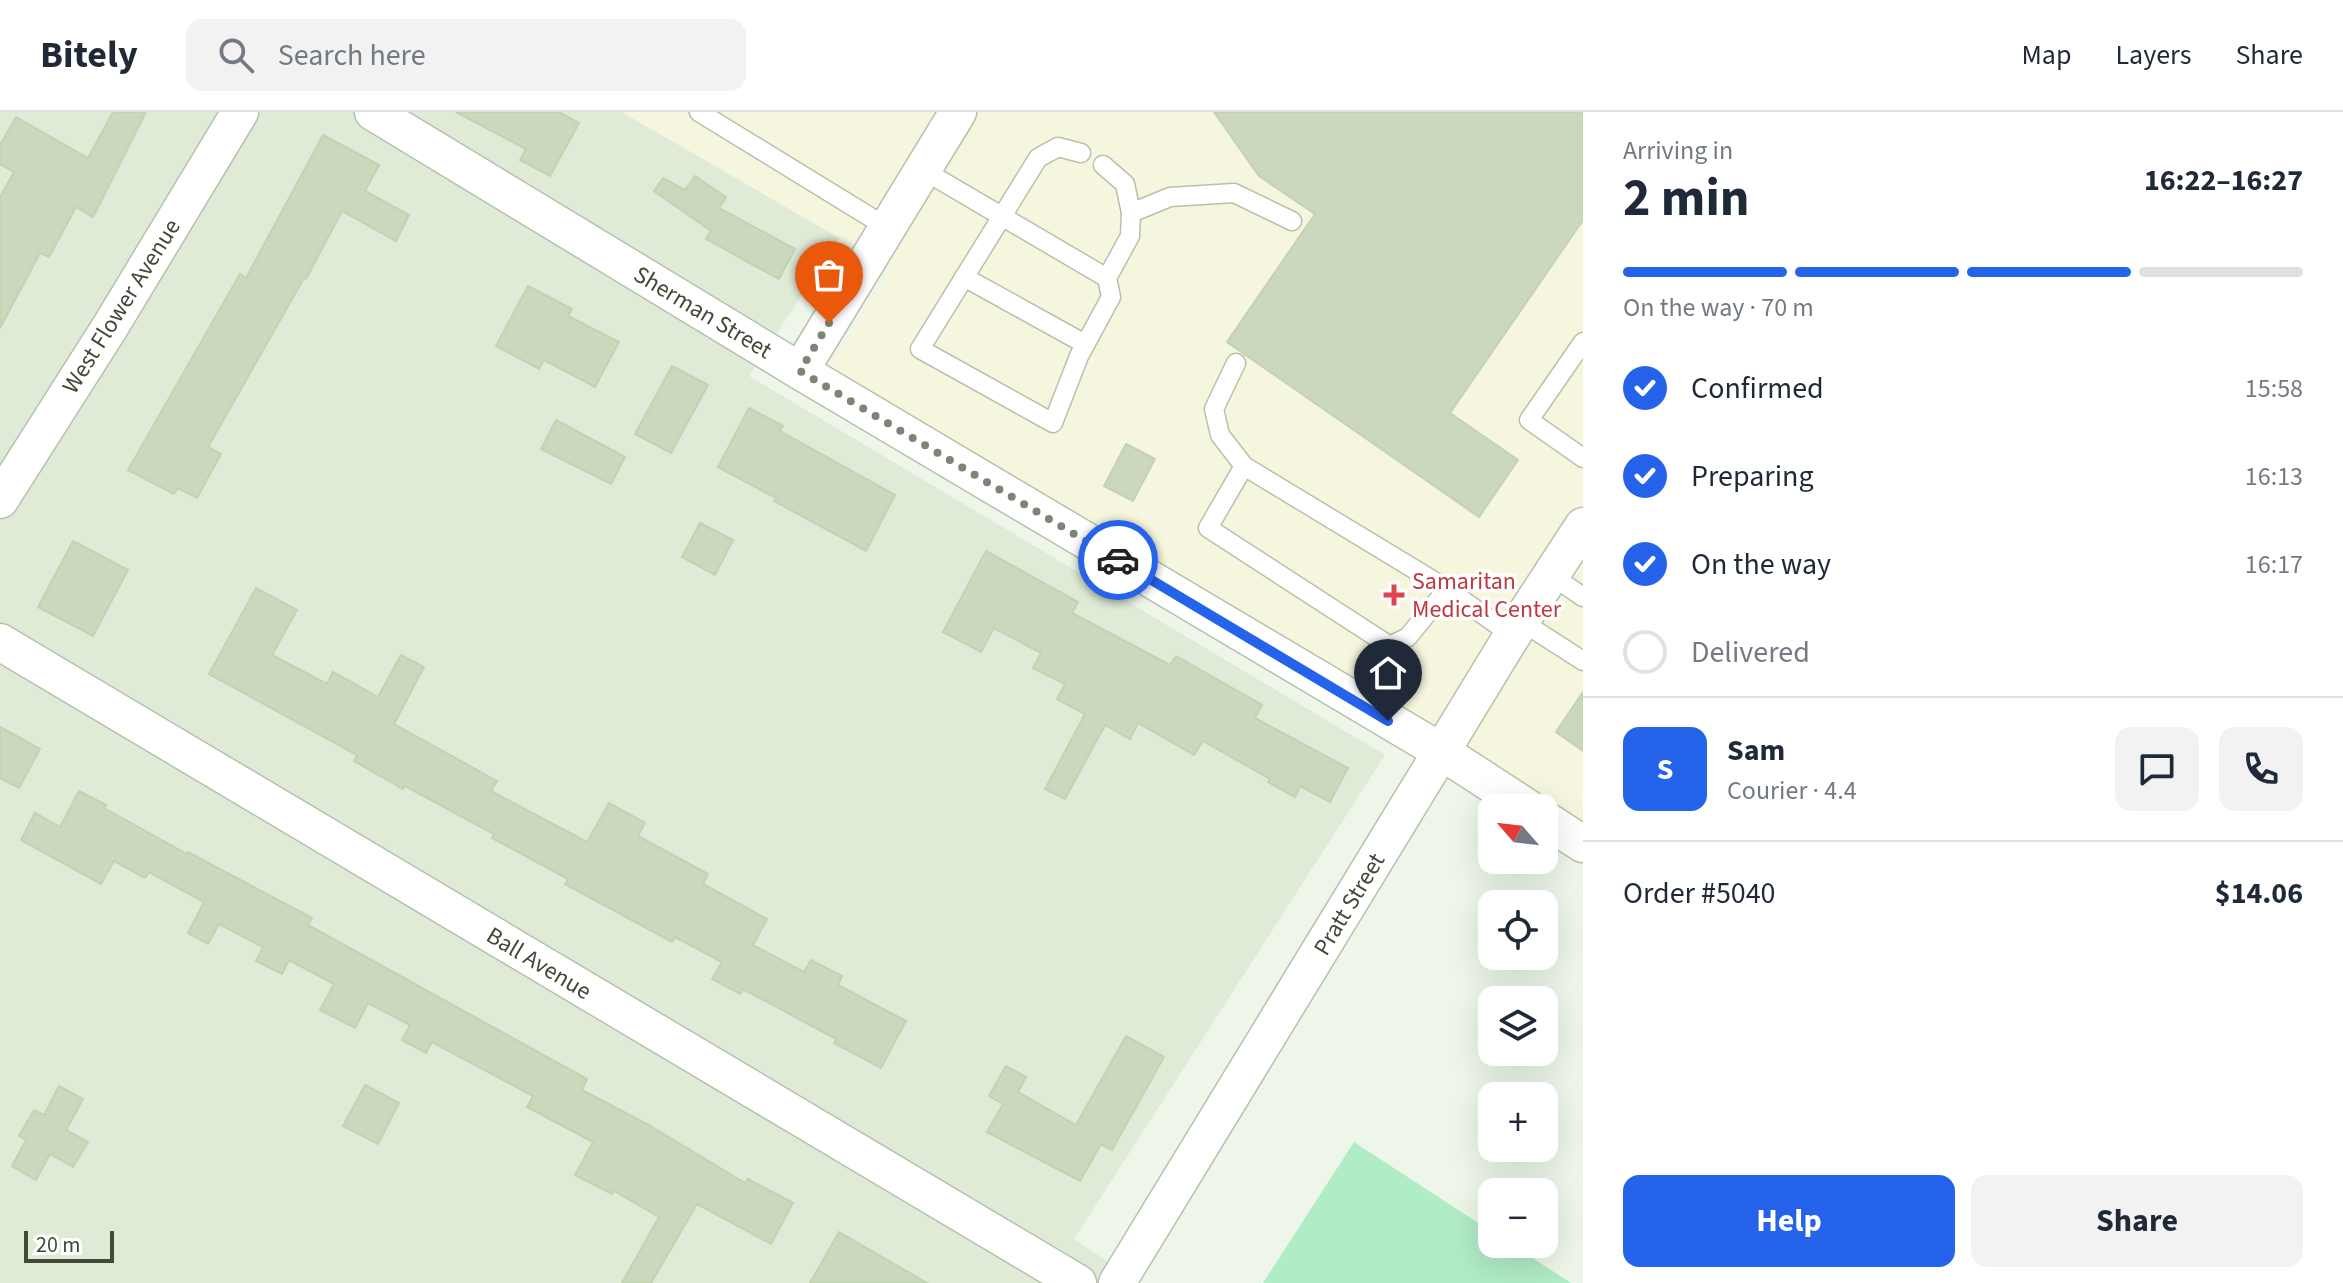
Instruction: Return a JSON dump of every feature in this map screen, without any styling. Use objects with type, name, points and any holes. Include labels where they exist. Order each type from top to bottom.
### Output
[{"type":"street","name":"West Flower Avenue","points":[[0,500],[110,327],[240,112]]},
{"type":"street","name":"Sherman Street","points":[[373,112],[800,371],[1442,752],[1506,794]]},
{"type":"street","points":[[800,371],[958,112]]},
{"type":"street","name":"Pratt Street","points":[[1117,1283],[1517,628],[1583,526]]},
{"type":"street","name":"Ball Avenue","points":[[0,642],[1078,1283]]},
{"type":"street","points":[[1558,828],[1583,844]]},
{"type":"lane","points":[[699,112],[888,228]]},
{"type":"lane","points":[[1081,153],[1058,147],[1038,158],[920,349],[1053,423],[1085,344],[1111,297],[1107,278],[1130,236],[1131,213],[1125,184],[1103,165]]},
{"type":"lane","points":[[923,170],[1107,278]]},
{"type":"lane","points":[[1131,213],[1170,197],[1234,193],[1292,221]]},
{"type":"lane","points":[[964,277],[1085,344]]},
{"type":"lane","points":[[1583,342],[1529,420],[1583,458]]},
{"type":"lane","points":[[1236,363],[1214,409],[1220,435],[1244,466],[1447,589],[1583,661]]},
{"type":"lane","points":[[1244,466],[1208,528],[1390,646],[1408,637],[1447,589]]},
{"type":"lane","points":[[1551,575],[1583,597]]},
{"type":"shaded area","points":[[0,112],[622,112],[839,238],[749,376],[1385,755],[1074,1239],[1140,1283],[0,1283]]},
{"type":"shaded area","name":"Samaritan Medical Center","points":[[622,112],[1583,112],[1583,822],[1558,807],[1558,794],[1536,794],[829,368],[892,268]]},
{"type":"green space","points":[[1354,1142],[1478,1223],[1478,1258],[1533,1258],[1571,1283],[1263,1283]]},
{"type":"building","points":[[113,112],[146,112],[93,217],[76,207],[49,257],[40,253],[0,328],[0,197],[14,172],[0,164],[0,145],[16,117],[88,158]]},
{"type":"building","points":[[456,112],[559,112],[579,123],[550,176],[520,160],[526,149]]},
{"type":"building","points":[[1214,112],[1583,112],[1583,220],[1450,413],[1518,460],[1479,517],[1227,342],[1315,214],[1259,176]]},
{"type":"building","points":[[323,135],[379,165],[365,191],[409,215],[396,241],[342,211],[208,447],[221,454],[197,498],[178,488],[174,494],[128,470],[240,274],[246,278]]},
{"type":"building","points":[[695,176],[726,197],[719,208],[795,249],[779,279],[706,239],[711,231],[654,191],[663,178],[685,190]]},
{"type":"building","points":[[528,286],[572,309],[568,316],[619,342],[595,387],[544,360],[539,369],[496,346]]},
{"type":"building","points":[[672,366],[708,385],[671,453],[635,434]]},
{"type":"building","points":[[749,408],[783,426],[780,431],[895,495],[866,551],[718,467]]},
{"type":"building","points":[[556,420],[625,457],[611,484],[541,449]]},
{"type":"building","points":[[1126,444],[1155,459],[1133,501],[1104,486]]},
{"type":"building","points":[[700,523],[733,540],[715,575],[682,557]]},
{"type":"building","points":[[73,541],[128,570],[93,636],[38,607]]},
{"type":"building","points":[[986,551],[1078,602],[1072,613],[1170,665],[1176,656],[1262,705],[1255,718],[1348,768],[1330,802],[1300,786],[1295,797],[1203,741],[1194,755],[1138,723],[1130,739],[1105,725],[1065,799],[1045,789],[1085,714],[1057,699],[1065,684],[1033,668],[1041,653],[994,628],[981,652],[943,632]]},
{"type":"building","points":[[256,588],[297,610],[272,655],[327,684],[333,672],[378,697],[401,655],[424,667],[394,724],[497,781],[491,791],[587,842],[609,803],[645,823],[638,836],[708,874],[703,884],[767,919],[753,945],[804,972],[811,960],[842,976],[838,985],[906,1021],[881,1068],[834,1043],[836,1039],[743,989],[740,994],[712,979],[722,962],[675,937],[672,942],[565,884],[568,879],[492,838],[494,834],[405,786],[403,789],[354,761],[357,755],[209,674]]},
{"type":"building","points":[[1583,692],[1583,751],[1556,732]]},
{"type":"building","points":[[0,727],[40,749],[19,788],[0,778]]},
{"type":"building","points":[[79,791],[187,854],[312,918],[308,925],[587,1079],[582,1090],[649,1125],[745,1183],[748,1179],[793,1203],[771,1244],[697,1204],[651,1283],[622,1283],[659,1217],[614,1191],[612,1194],[575,1175],[593,1142],[527,1107],[533,1096],[432,1042],[426,1053],[402,1040],[410,1025],[368,1003],[355,1028],[320,1010],[334,984],[289,960],[282,974],[256,961],[263,947],[219,924],[208,944],[188,933],[204,902],[149,872],[145,878],[114,861],[101,884],[21,840],[35,813],[60,827]]},
{"type":"building","points":[[1126,1036],[1164,1057],[1112,1150],[1101,1144],[1080,1181],[987,1132],[1003,1104],[989,1096],[1006,1066],[1026,1077],[1018,1092],[1076,1125]]},
{"type":"building","points":[[365,1085],[399,1103],[378,1144],[343,1126]]},
{"type":"building","points":[[59,1086],[83,1099],[66,1130],[88,1142],[73,1167],[50,1154],[36,1180],[12,1166],[26,1140],[19,1136],[34,1110],[44,1115]]},
{"type":"building","points":[[839,1232],[927,1283],[810,1283]]},
{"type":"way so far","points":[[829,323],[800,371],[1118,560]]},
{"type":"place","name":"Samaritan Medical Center","points":[[1394,595]]},
{"type":"route","points":[[1118,560],[1388,721]]}]
